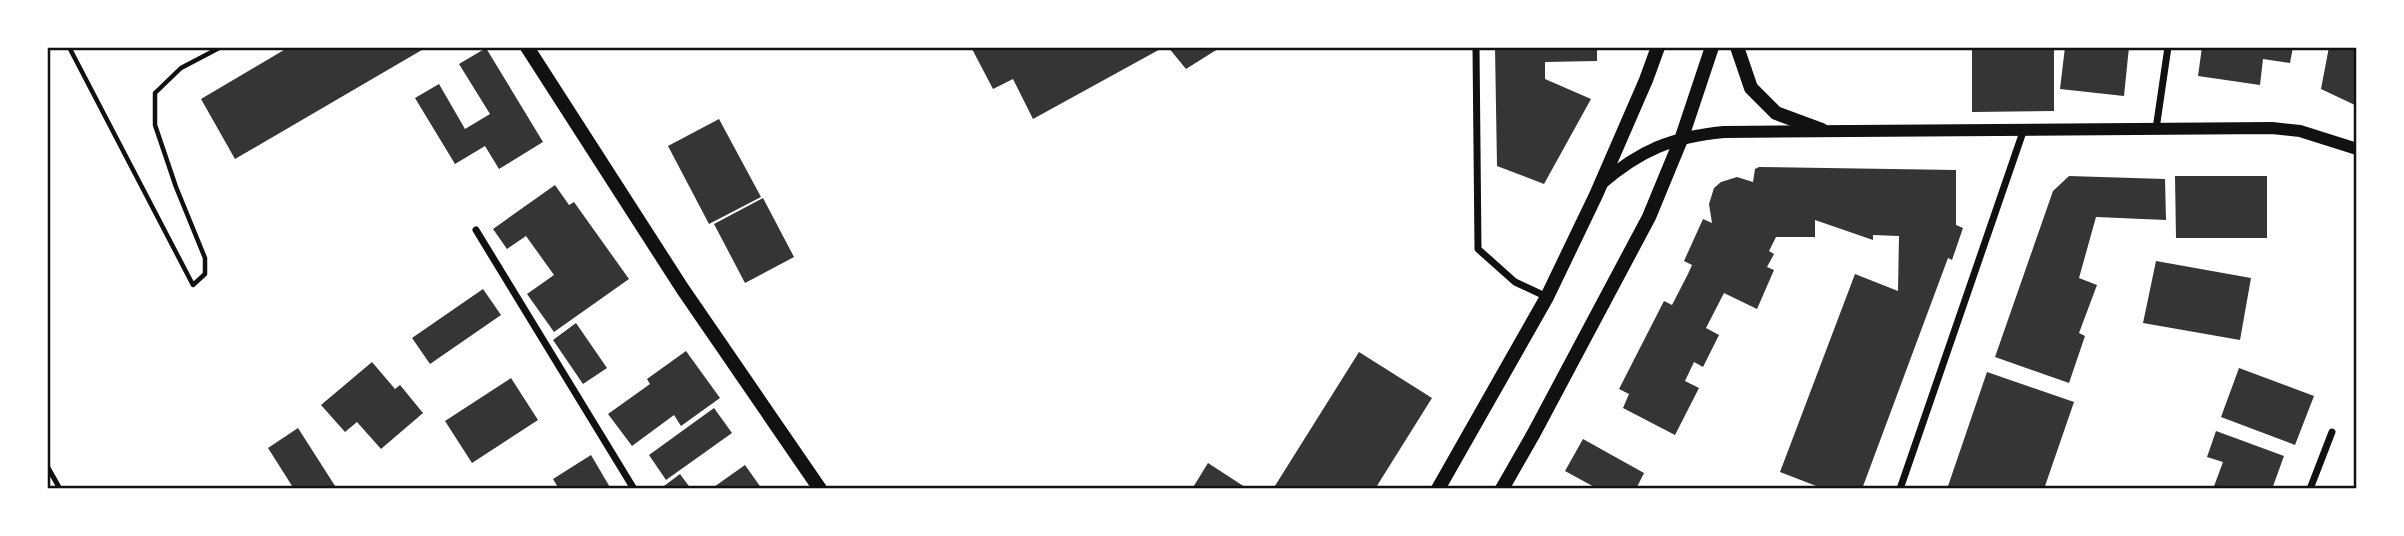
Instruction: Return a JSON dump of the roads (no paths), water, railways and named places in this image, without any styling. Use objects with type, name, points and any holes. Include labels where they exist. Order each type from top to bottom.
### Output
[{"type":"main road","points":[[527,47],[682,288],[820,489]]},
{"type":"main road","points":[[1438,489],[1547,298],[1600,185],[1658,47]]},
{"type":"main road","points":[[1502,489],[1649,217],[1682,137],[1712,47]]},
{"type":"main road","points":[[1737,47],[1751,88],[1776,113],[1822,130]]},
{"type":"street","points":[[1476,47],[1478,249],[1515,282],[1547,298]]},
{"type":"street","points":[[2156,129],[2168,47]]},
{"type":"street","points":[[1600,185],[1623,165],[1682,137],[1724,132],[2285,128],[2324,137],[2357,149]]},
{"type":"street","points":[[1900,489],[2024,129]]},
{"type":"street","points":[[476,230],[634,489]]},
{"type":"street","points":[[2310,489],[2332,432]]},
{"type":"lane","points":[[47,466],[60,489]]}]
